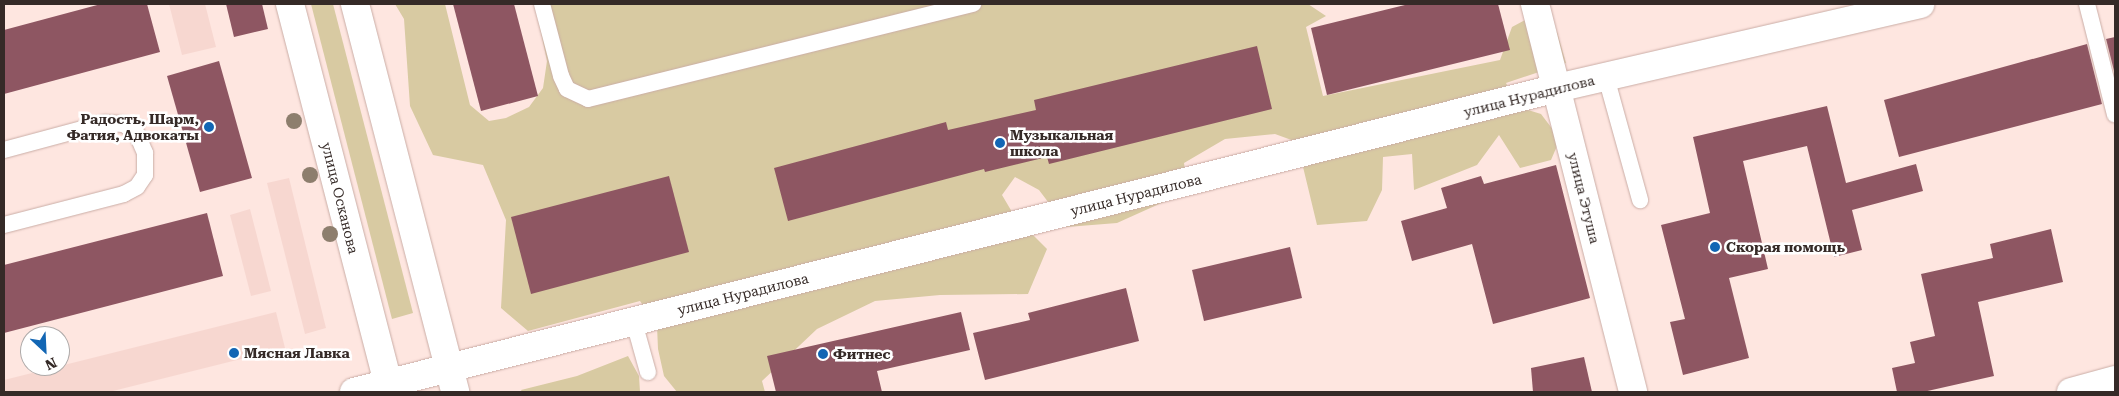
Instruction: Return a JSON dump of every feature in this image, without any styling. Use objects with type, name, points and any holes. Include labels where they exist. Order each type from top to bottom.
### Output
[{"type":"street","name":"улица Осканова","points":[[290,4],[389,388]]},
{"type":"street","points":[[355,4],[452,380]]},
{"type":"street","name":"улица Этуша","points":[[1535,4],[1633,392]]},
{"type":"street","name":"улица Нурадилова","points":[[354,392],[452,380],[634,322],[1557,88],[1908,5]]},
{"type":"street","points":[[2071,392],[2115,380]]},
{"type":"lane","points":[[542,4],[561,76],[567,89],[588,100],[973,4]]},
{"type":"lane","points":[[2086,4],[2115,115]]},
{"type":"lane","points":[[1606,77],[1640,200]]},
{"type":"lane","points":[[4,150],[106,123],[124,124],[137,134],[145,153],[146,175],[137,187],[124,194],[4,225]]},
{"type":"lane","points":[[634,322],[648,372]]},
{"type":"shaded area","points":[[169,4],[205,4],[216,47],[182,55]]},
{"type":"shaded area","points":[[311,4],[333,4],[413,313],[392,319]]},
{"type":"shaded area","points":[[395,4],[445,4],[470,105],[489,121],[506,118],[529,107],[543,88],[547,61],[535,4],[1308,4],[1326,16],[1306,27],[1323,96],[1500,60],[1512,27],[1527,19],[1557,32],[1566,63],[1506,83],[1518,107],[1541,114],[1560,139],[1551,160],[1520,168],[1499,135],[1477,165],[1414,190],[1412,154],[1383,157],[1382,190],[1367,221],[1317,225],[1297,142],[1275,134],[1225,139],[1184,163],[1188,191],[1117,223],[1067,227],[1039,190],[1015,177],[1002,195],[1015,217],[1047,249],[1028,294],[940,295],[875,301],[817,329],[762,381],[765,392],[677,392],[664,376],[658,349],[657,326],[640,301],[528,331],[501,308],[506,220],[483,165],[433,155],[410,106],[404,19]]},
{"type":"shaded area","points":[[289,178],[326,328],[305,334],[267,183]]},
{"type":"shaded area","points":[[250,209],[271,291],[251,296],[230,215]]},
{"type":"shaded area","points":[[276,312],[285,348],[109,392],[4,392],[4,380],[20,376],[70,376],[70,364]]},
{"type":"shaded area","points":[[628,356],[639,376],[640,392],[522,392],[521,390],[577,376]]},
{"type":"building","points":[[101,4],[147,4],[160,52],[4,94],[4,30]]},
{"type":"building","points":[[226,4],[262,4],[268,29],[234,37]]},
{"type":"building","points":[[453,4],[514,4],[538,96],[481,111]]},
{"type":"building","points":[[1409,4],[1498,4],[1510,50],[1327,95],[1311,28]]},
{"type":"building","points":[[2115,37],[2115,75],[2106,39]]},
{"type":"building","points":[[2087,44],[2102,104],[1899,157],[1884,100]]},
{"type":"building","points":[[1257,46],[1272,109],[1049,164],[1047,157],[985,172],[984,169],[788,221],[774,168],[946,122],[948,130],[1036,110],[1034,100]]},
{"type":"building","name":"Радость, Шарм, Фатия, Адвокаты","points":[[219,61],[252,178],[200,192],[167,76]]},
{"type":"building","points":[[1827,106],[1846,183],[1916,164],[1923,191],[1852,210],[1862,250],[1834,257],[1807,146],[1743,161],[1768,269],[1729,278],[1749,358],[1683,375],[1670,322],[1685,319],[1661,225],[1710,213],[1693,137]]},
{"type":"building","points":[[1556,165],[1590,298],[1493,324],[1472,244],[1412,261],[1401,221],[1447,208],[1441,188],[1481,176],[1484,184]]},
{"type":"building","points":[[669,176],[689,252],[531,294],[511,217]]},
{"type":"building","points":[[207,213],[223,276],[31,326],[20,326],[20,329],[4,333],[4,265]]},
{"type":"building","points":[[2051,229],[2063,282],[1978,302],[1994,376],[1923,392],[1897,392],[1892,368],[1915,363],[1910,342],[1935,336],[1921,274],[1993,258],[1990,244]]},
{"type":"building","points":[[1290,247],[1302,298],[1204,321],[1192,270]]},
{"type":"building","points":[[1126,288],[1139,341],[985,380],[973,333],[1030,320],[1028,313]]},
{"type":"building","points":[[961,312],[970,350],[877,371],[882,392],[776,392],[767,356]]},
{"type":"building","points":[[1584,357],[1592,392],[1533,392],[1531,368]]},
{"type":"place","name":"Радость, Шарм, Фатия, Адвокаты","points":[[209,127]]},
{"type":"place","name":"Музыкальная школа","points":[[1000,143]]},
{"type":"place","name":"Скорая помощь","points":[[1715,247]]},
{"type":"place","name":"Мясная Лавка","points":[[234,353]]},
{"type":"place","name":"Фитнес","points":[[823,354]]}]
